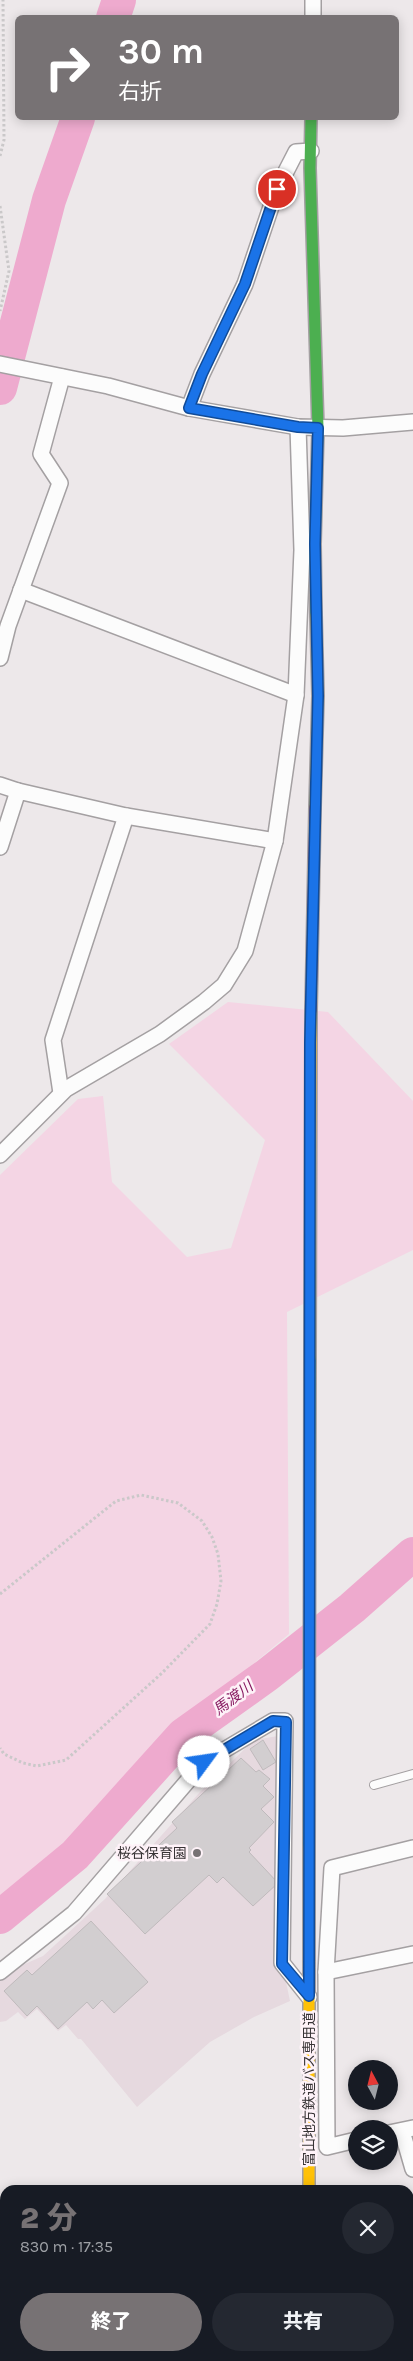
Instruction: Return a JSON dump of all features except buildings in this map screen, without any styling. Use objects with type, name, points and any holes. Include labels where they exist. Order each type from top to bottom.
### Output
[{"type":"street","points":[[312,15],[313,0]]},
{"type":"street","name":"富山地方鉄道バス専用道","points":[[308,2185],[310,1043],[318,696],[315,544],[318,428],[311,120]]},
{"type":"street","points":[[189,408],[202,374],[245,284],[277,189],[296,152],[311,151]]},
{"type":"street","points":[[0,364],[108,386],[189,408],[298,427],[343,428],[413,422]]},
{"type":"street","points":[[0,658],[8,626],[60,483],[40,454],[62,377]]},
{"type":"street","points":[[0,1155],[61,1093],[160,1034],[204,1002],[224,985],[245,951],[276,841],[296,695],[302,550],[298,427]]},
{"type":"street","points":[[21,590],[296,695]]},
{"type":"street","points":[[0,785],[18,791],[126,816],[276,841]]},
{"type":"street","points":[[0,847],[18,791]]},
{"type":"street","points":[[61,1093],[53,1040],[126,816]]},
{"type":"street","points":[[0,1972],[74,1913],[204,1762],[273,1721],[286,1722],[282,1964],[309,1996]]},
{"type":"street","points":[[348,2142],[327,2147],[326,1972],[332,1868],[413,1848]]},
{"type":"street","points":[[326,1972],[413,1954]]},
{"type":"street","points":[[401,2131],[413,2169]]},
{"type":"lane","points":[[374,1785],[413,1774]]},
{"type":"path","points":[[0,156],[4,140],[4,0]]},
{"type":"path","points":[[0,206],[9,271],[0,311]]},
{"type":"path","points":[[0,1594],[116,1501],[141,1495],[178,1503],[202,1521],[212,1538],[218,1554],[221,1581],[217,1604],[210,1624],[162,1673],[66,1760],[37,1766],[23,1763],[4,1754],[0,1748]]},
{"type":"shaded area","points":[[228,1002],[328,1012],[413,1101],[413,1250],[287,1312],[289,1634],[172,1732],[80,1838],[0,1905],[0,1175],[78,1099],[103,1096],[112,1182],[187,1257],[231,1248],[265,1140],[169,1044]]},
{"type":"shaded area","points":[[278,1736],[282,1963],[290,2001],[254,2017],[210,2042],[137,2107],[81,2039],[78,2039],[66,2025],[58,2031],[37,2009],[25,2019],[18,2012],[6,2021],[0,2022],[0,1975],[43,1956],[105,1899],[200,1792],[254,1740]]},
{"type":"waterway","points":[[114,15],[119,0]]},
{"type":"waterway","points":[[0,388],[49,200],[77,120]]},
{"type":"waterway","name":"馬渡川","points":[[0,1917],[75,1855],[183,1735],[267,1675],[352,1608],[413,1554]]},
{"type":"traffic: fast","points":[[311,120],[310,168],[318,428],[315,544],[316,615]]},
{"type":"traffic: fast","points":[[309,1847],[310,1358]]},
{"type":"traffic: slow","points":[[315,807],[318,696],[316,615]]},
{"type":"traffic: slow","points":[[310,1358],[311,1011]]},
{"type":"traffic: slow","points":[[309,1847],[309,2185]]},
{"type":"traffic: jam","points":[[311,1011],[315,807]]},
{"type":"place","name":"桜谷保育園","points":[[197,1853]]},
{"type":"route","points":[[204,1762],[273,1721],[286,1722],[282,1964],[309,1996],[310,1043],[318,696],[315,544],[318,428],[298,427],[189,408],[202,374],[245,284],[277,189]]}]
